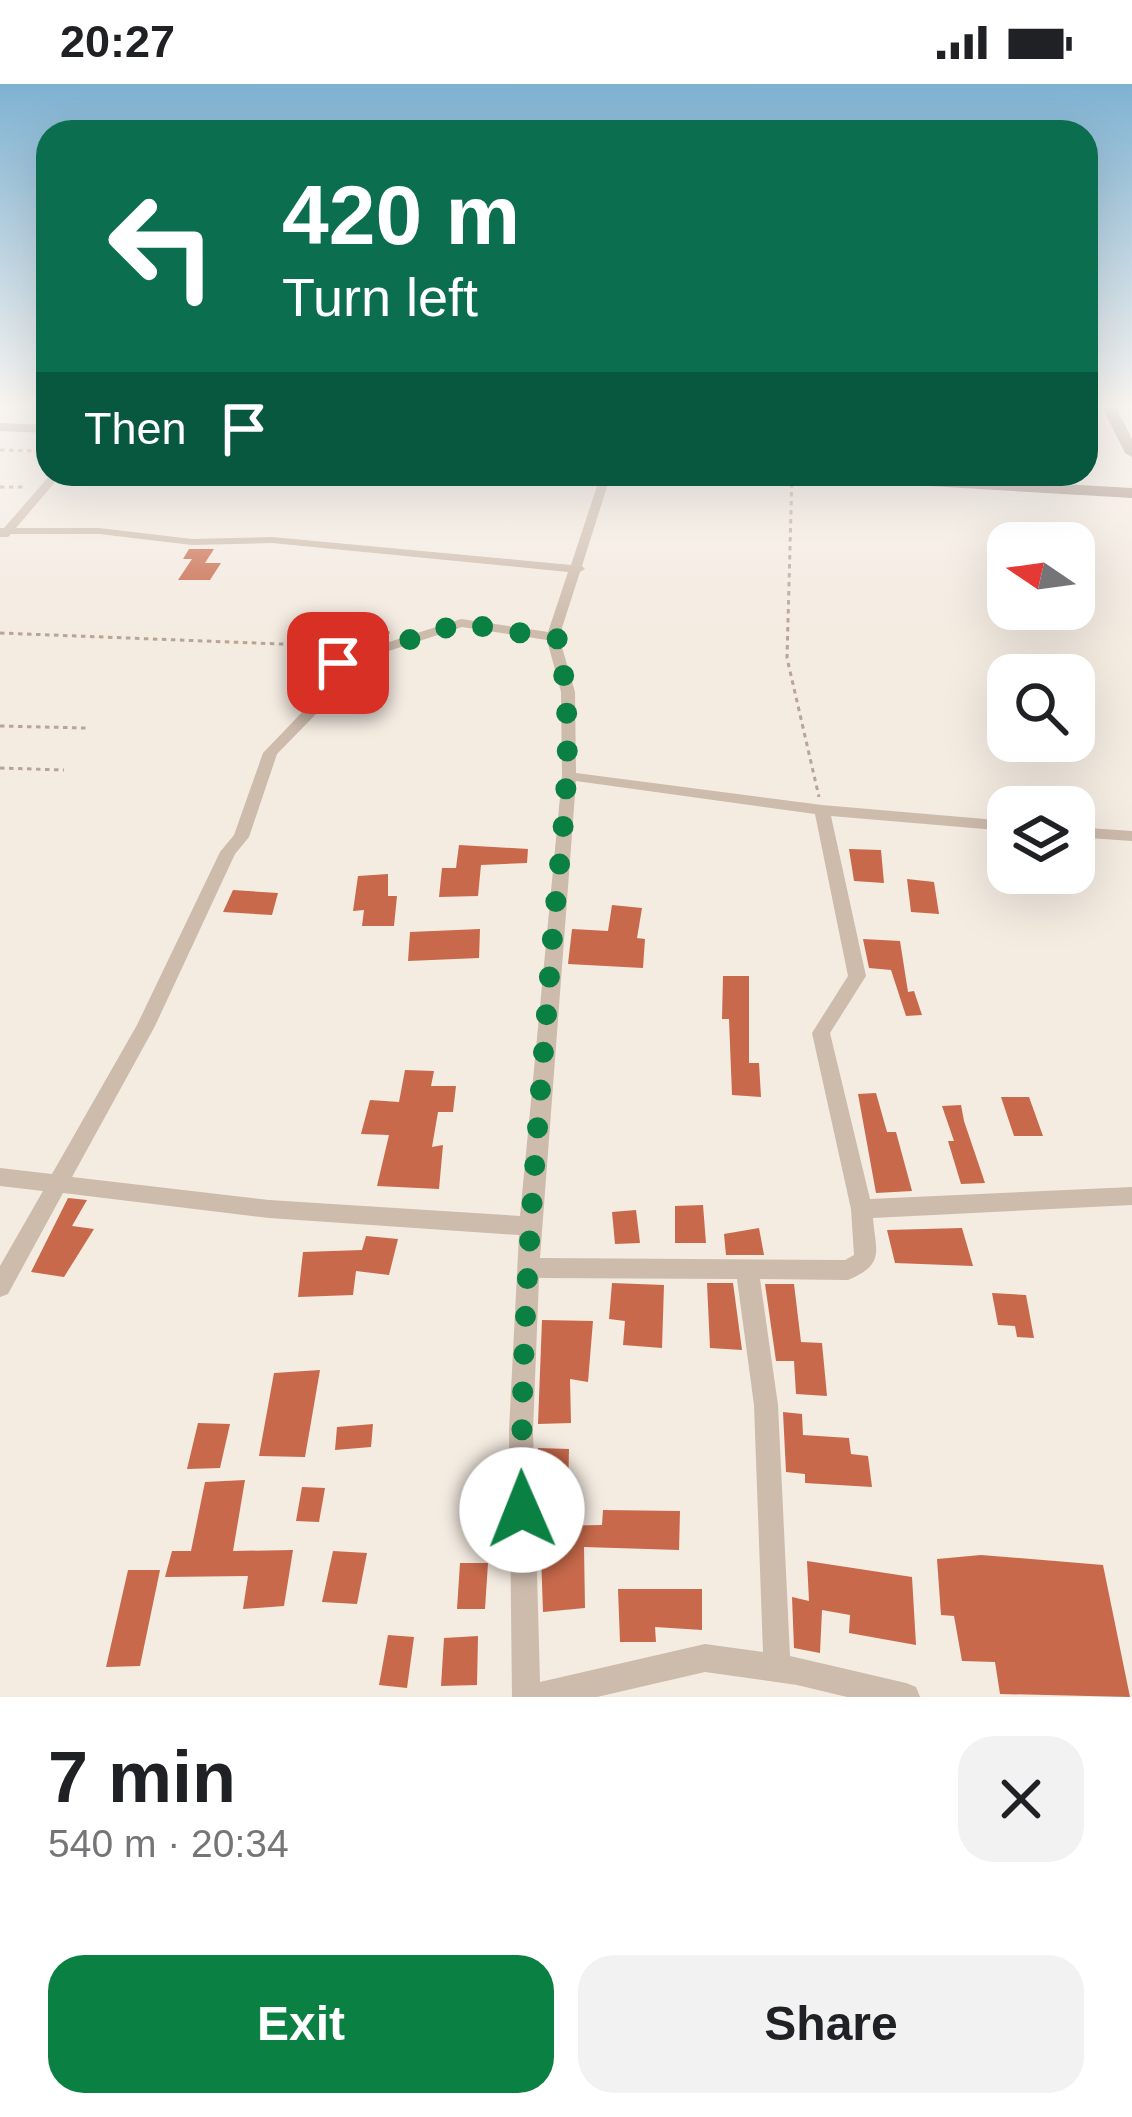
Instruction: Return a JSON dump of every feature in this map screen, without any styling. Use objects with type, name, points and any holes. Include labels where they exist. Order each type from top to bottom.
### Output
[{"type":"street","points":[[553,637],[603,486]]},
{"type":"street","points":[[1014,486],[1132,493]]},
{"type":"street","points":[[3,534],[45,488]]},
{"type":"street","points":[[3,534],[98,531],[192,542],[272,540],[579,569]]},
{"type":"street","points":[[0,1288],[61,1184],[176,966],[228,852],[242,837],[270,753],[315,707],[338,663],[461,623],[558,639],[568,692],[569,776],[530,1226],[521,1430],[526,1697]]},
{"type":"street","points":[[569,776],[822,810],[987,824]]},
{"type":"street","points":[[530,1268],[855,1268],[868,1253],[821,1033],[856,976],[822,810]]},
{"type":"street","points":[[1095,833],[1132,836]]},
{"type":"street","points":[[0,1177],[269,1209],[530,1226]]},
{"type":"street","points":[[862,1209],[1132,1196]]},
{"type":"street","points":[[747,1268],[770,1453],[778,1667]]},
{"type":"street","points":[[536,1697],[687,1659],[778,1667],[906,1697]]},
{"type":"path","points":[[792,486],[787,658],[822,810]]},
{"type":"path","points":[[0,487],[45,488]]},
{"type":"path","points":[[0,633],[332,646],[381,631],[417,636]]},
{"type":"path","points":[[0,726],[86,728]]},
{"type":"path","points":[[0,768],[64,770]]},
{"type":"building","points":[[189,549],[214,549],[205,563],[221,563],[210,580],[178,580],[192,559],[183,559]]},
{"type":"building","points":[[459,845],[528,849],[527,863],[481,865],[478,896],[439,897],[442,868],[456,868]]},
{"type":"building","points":[[849,849],[881,850],[884,883],[854,881]]},
{"type":"building","points":[[388,874],[388,896],[397,896],[394,926],[362,926],[364,910],[353,911],[358,876]]},
{"type":"building","points":[[907,879],[934,882],[939,914],[911,912]]},
{"type":"building","points":[[233,890],[278,893],[272,915],[223,912]]},
{"type":"building","points":[[612,905],[642,908],[637,938],[645,939],[643,968],[568,964],[572,929],[608,931]]},
{"type":"building","points":[[480,929],[479,958],[408,961],[410,932]]},
{"type":"building","points":[[863,939],[900,941],[908,992],[914,991],[922,1015],[906,1016],[891,970],[869,968]]},
{"type":"building","points":[[723,976],[749,976],[749,1063],[759,1063],[761,1097],[732,1095],[729,1019],[722,1019]]},
{"type":"building","points":[[405,1070],[434,1071],[431,1086],[456,1086],[453,1112],[438,1112],[432,1147],[443,1145],[439,1189],[377,1186],[389,1135],[361,1134],[370,1100],[399,1102]]},
{"type":"building","points":[[876,1093],[887,1132],[896,1132],[912,1191],[876,1193],[858,1094]]},
{"type":"building","points":[[1001,1097],[1029,1097],[1043,1136],[1014,1136]]},
{"type":"building","points":[[961,1105],[985,1183],[961,1184],[942,1106]]},
{"type":"building","points":[[68,1198],[87,1200],[72,1226],[94,1229],[64,1277],[31,1272]]},
{"type":"building","points":[[703,1205],[706,1243],[675,1243],[675,1206]]},
{"type":"building","points":[[636,1210],[640,1243],[615,1244],[612,1212]]},
{"type":"building","points":[[759,1228],[764,1255],[726,1255],[724,1234]]},
{"type":"building","points":[[962,1228],[973,1266],[895,1263],[887,1230]]},
{"type":"building","points":[[366,1236],[398,1239],[389,1275],[356,1271],[353,1295],[298,1297],[303,1252],[362,1250]]},
{"type":"building","points":[[612,1283],[664,1285],[662,1348],[623,1345],[625,1321],[609,1319]]},
{"type":"building","points":[[707,1283],[733,1283],[742,1350],[710,1348]]},
{"type":"building","points":[[765,1284],[794,1284],[801,1342],[822,1343],[827,1396],[796,1394],[794,1361],[776,1361]]},
{"type":"building","points":[[992,1293],[1026,1295],[1034,1338],[1017,1337],[1015,1326],[998,1325]]},
{"type":"building","points":[[542,1320],[593,1321],[588,1382],[570,1379],[571,1423],[538,1424]]},
{"type":"building","points":[[320,1370],[305,1457],[259,1456],[274,1373]]},
{"type":"building","points":[[783,1412],[802,1414],[803,1435],[849,1438],[851,1454],[868,1456],[872,1487],[805,1483],[805,1474],[786,1472]]},
{"type":"building","points":[[198,1423],[230,1424],[220,1468],[187,1469]]},
{"type":"building","points":[[373,1424],[371,1447],[335,1450],[337,1427]]},
{"type":"building","points":[[538,1448],[569,1449],[568,1493],[539,1493]]},
{"type":"building","points":[[245,1480],[233,1551],[293,1550],[284,1606],[243,1609],[248,1576],[165,1577],[172,1551],[191,1551],[205,1482]]},
{"type":"building","points":[[302,1487],[325,1488],[319,1522],[296,1521]]},
{"type":"building","points":[[603,1510],[680,1511],[679,1550],[584,1547],[585,1608],[543,1612],[540,1526],[602,1525]]},
{"type":"building","points":[[333,1551],[367,1553],[357,1604],[322,1602]]},
{"type":"building","points":[[981,1555],[1103,1565],[1130,1697],[1000,1694],[995,1662],[962,1661],[954,1616],[941,1615],[937,1559]]},
{"type":"building","points":[[807,1561],[912,1577],[916,1645],[849,1633],[850,1615],[822,1610],[820,1653],[794,1648],[792,1597],[809,1601]]},
{"type":"building","points":[[460,1563],[488,1563],[485,1609],[457,1609]]},
{"type":"building","points":[[128,1570],[160,1570],[140,1666],[106,1667]]},
{"type":"building","points":[[618,1589],[702,1589],[702,1630],[655,1627],[656,1642],[620,1642]]},
{"type":"building","points":[[388,1635],[414,1637],[407,1688],[379,1685]]},
{"type":"building","points":[[478,1636],[477,1685],[441,1686],[444,1638]]},
{"type":"route","points":[[338,663],[461,623],[558,639],[568,692],[569,776],[530,1226],[522,1510]]}]
